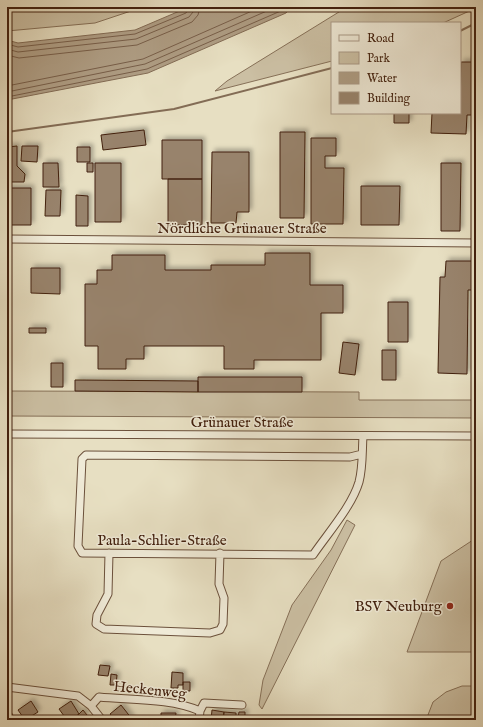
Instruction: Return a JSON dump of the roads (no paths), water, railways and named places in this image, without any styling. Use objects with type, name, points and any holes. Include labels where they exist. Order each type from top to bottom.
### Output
[{"type":"street","name":"Nördliche Grünauer Straße","points":[[7,240],[476,243]]},
{"type":"street","name":"Grünauer Straße","points":[[7,434],[476,436]]},
{"type":"street","name":"Paula-Schlier-Straße","points":[[362,454],[350,457],[86,455],[82,460],[78,546],[82,552],[313,555],[352,499],[359,482],[362,468],[363,436]]},
{"type":"street","points":[[109,553],[108,594],[97,615],[96,624],[104,629],[210,633],[220,630],[223,624],[224,598],[219,584],[220,553]]},
{"type":"street","points":[[7,687],[78,696],[91,706],[102,720]]},
{"type":"street","name":"Heckenweg","points":[[91,706],[99,697],[161,702],[200,711],[199,720]]},
{"type":"street","points":[[200,711],[204,703],[242,705]]},
{"type":"street","points":[[7,713],[11,720]]},
{"type":"water","points":[[189,7],[292,7],[286,13],[148,73],[7,100],[7,40],[18,43],[135,30]]},
{"type":"waterway","points":[[461,30],[476,23]]},
{"type":"waterway","points":[[7,132],[174,109],[331,68]]},
{"type":"place","name":"BSV Neuburg","points":[[450,606]]}]
